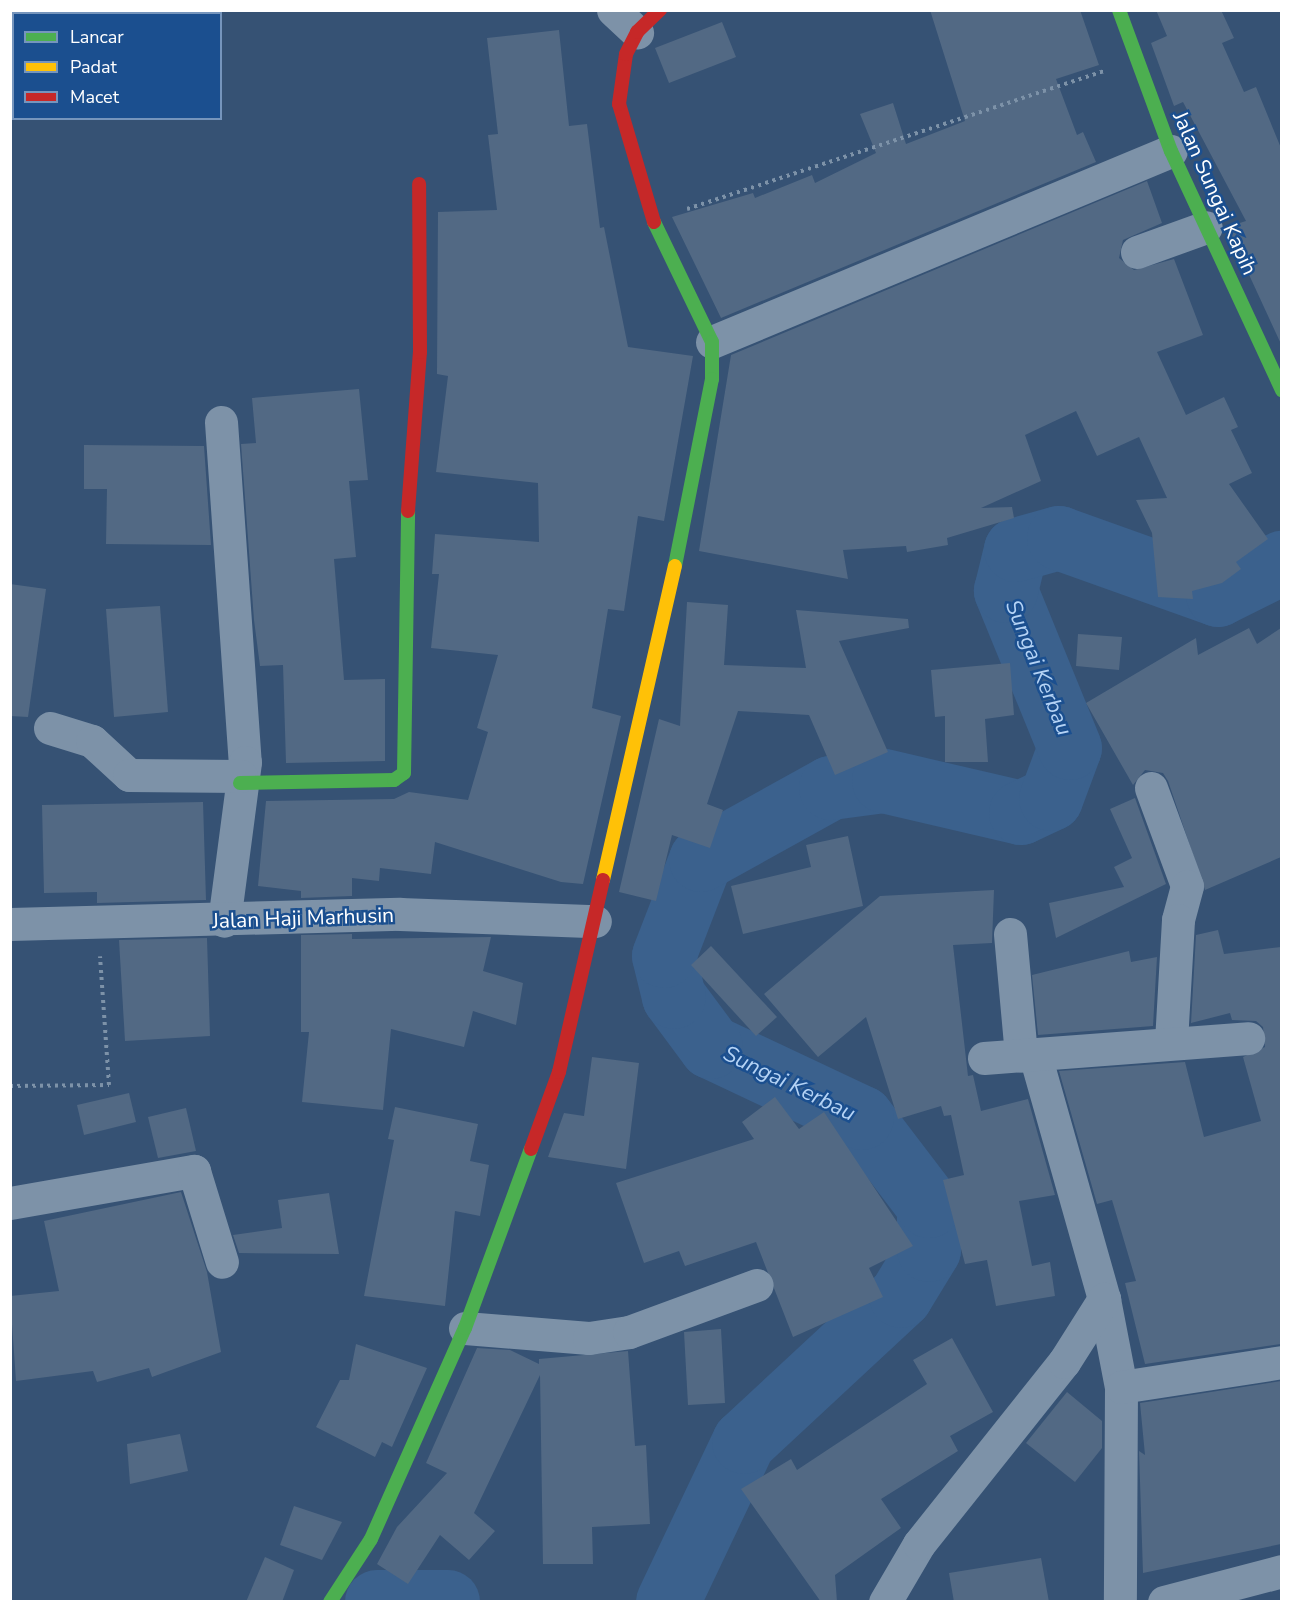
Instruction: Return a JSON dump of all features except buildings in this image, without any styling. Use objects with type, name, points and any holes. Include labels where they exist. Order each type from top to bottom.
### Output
[{"type":"street","points":[[330,1602],[371,1539],[465,1328],[559,1072],[677,552],[712,379],[712,342],[653,220],[619,104],[626,54],[649,21],[613,10]]},
{"type":"street","name":"Jalan Sungai Kapih","points":[[1119,10],[1171,151],[1281,390]]},
{"type":"street","points":[[712,342],[1171,151]]},
{"type":"street","points":[[50,728],[92,741],[129,775],[241,779],[394,780],[404,773],[408,505],[420,352],[419,184]]},
{"type":"street","points":[[1137,252],[1206,227]]},
{"type":"street","points":[[221,422],[241,779],[224,921]]},
{"type":"street","points":[[1151,788],[1187,886],[1178,920],[1171,1041]]},
{"type":"street","name":"Jalan Haji Marhusin","points":[[10,924],[98,925],[400,914],[595,921]]},
{"type":"street","points":[[1010,934],[1028,1056],[1104,1299],[1121,1387],[1120,1602]]},
{"type":"street","points":[[984,1058],[1028,1056],[1171,1041],[1248,1038]]},
{"type":"street","points":[[10,1203],[194,1171],[222,1262]]},
{"type":"street","points":[[465,1328],[589,1338],[629,1332],[757,1285]]},
{"type":"street","points":[[885,1602],[919,1544],[1064,1362],[1104,1299]]},
{"type":"street","points":[[1121,1387],[1281,1362]]},
{"type":"street","points":[[1164,1602],[1277,1582]]},
{"type":"path","points":[[653,220],[1136,60]]},
{"type":"path","points":[[10,1086],[109,1085],[98,925]]},
{"type":"waterway","name":"Sungai Kerbau","points":[[668,1602],[744,1442],[901,1296],[929,1250],[929,1206],[862,1118],[711,1047],[674,997],[664,956],[701,860],[831,788],[884,781],[1021,813],[1051,799],[1070,748],[1006,591],[1016,550],[1059,538],[1218,595],[1282,563]]},
{"type":"waterway","name":"Sungai Kerbau","points":[[377,1602],[448,1602]]},
{"type":"traffic: fast","points":[[1119,10],[1171,151],[1282,390]]},
{"type":"traffic: fast","points":[[654,222],[712,342],[712,379],[675,566]]},
{"type":"traffic: fast","points":[[240,783],[394,780],[404,773],[408,511]]},
{"type":"traffic: fast","points":[[330,1602],[371,1539],[465,1328],[531,1149]]},
{"type":"traffic: slow","points":[[603,880],[675,566]]},
{"type":"traffic: jam","points":[[654,222],[619,104],[626,54],[637,32],[660,10]]},
{"type":"traffic: jam","points":[[408,511],[420,352],[419,184]]},
{"type":"traffic: jam","points":[[531,1149],[559,1072],[603,880]]}]
